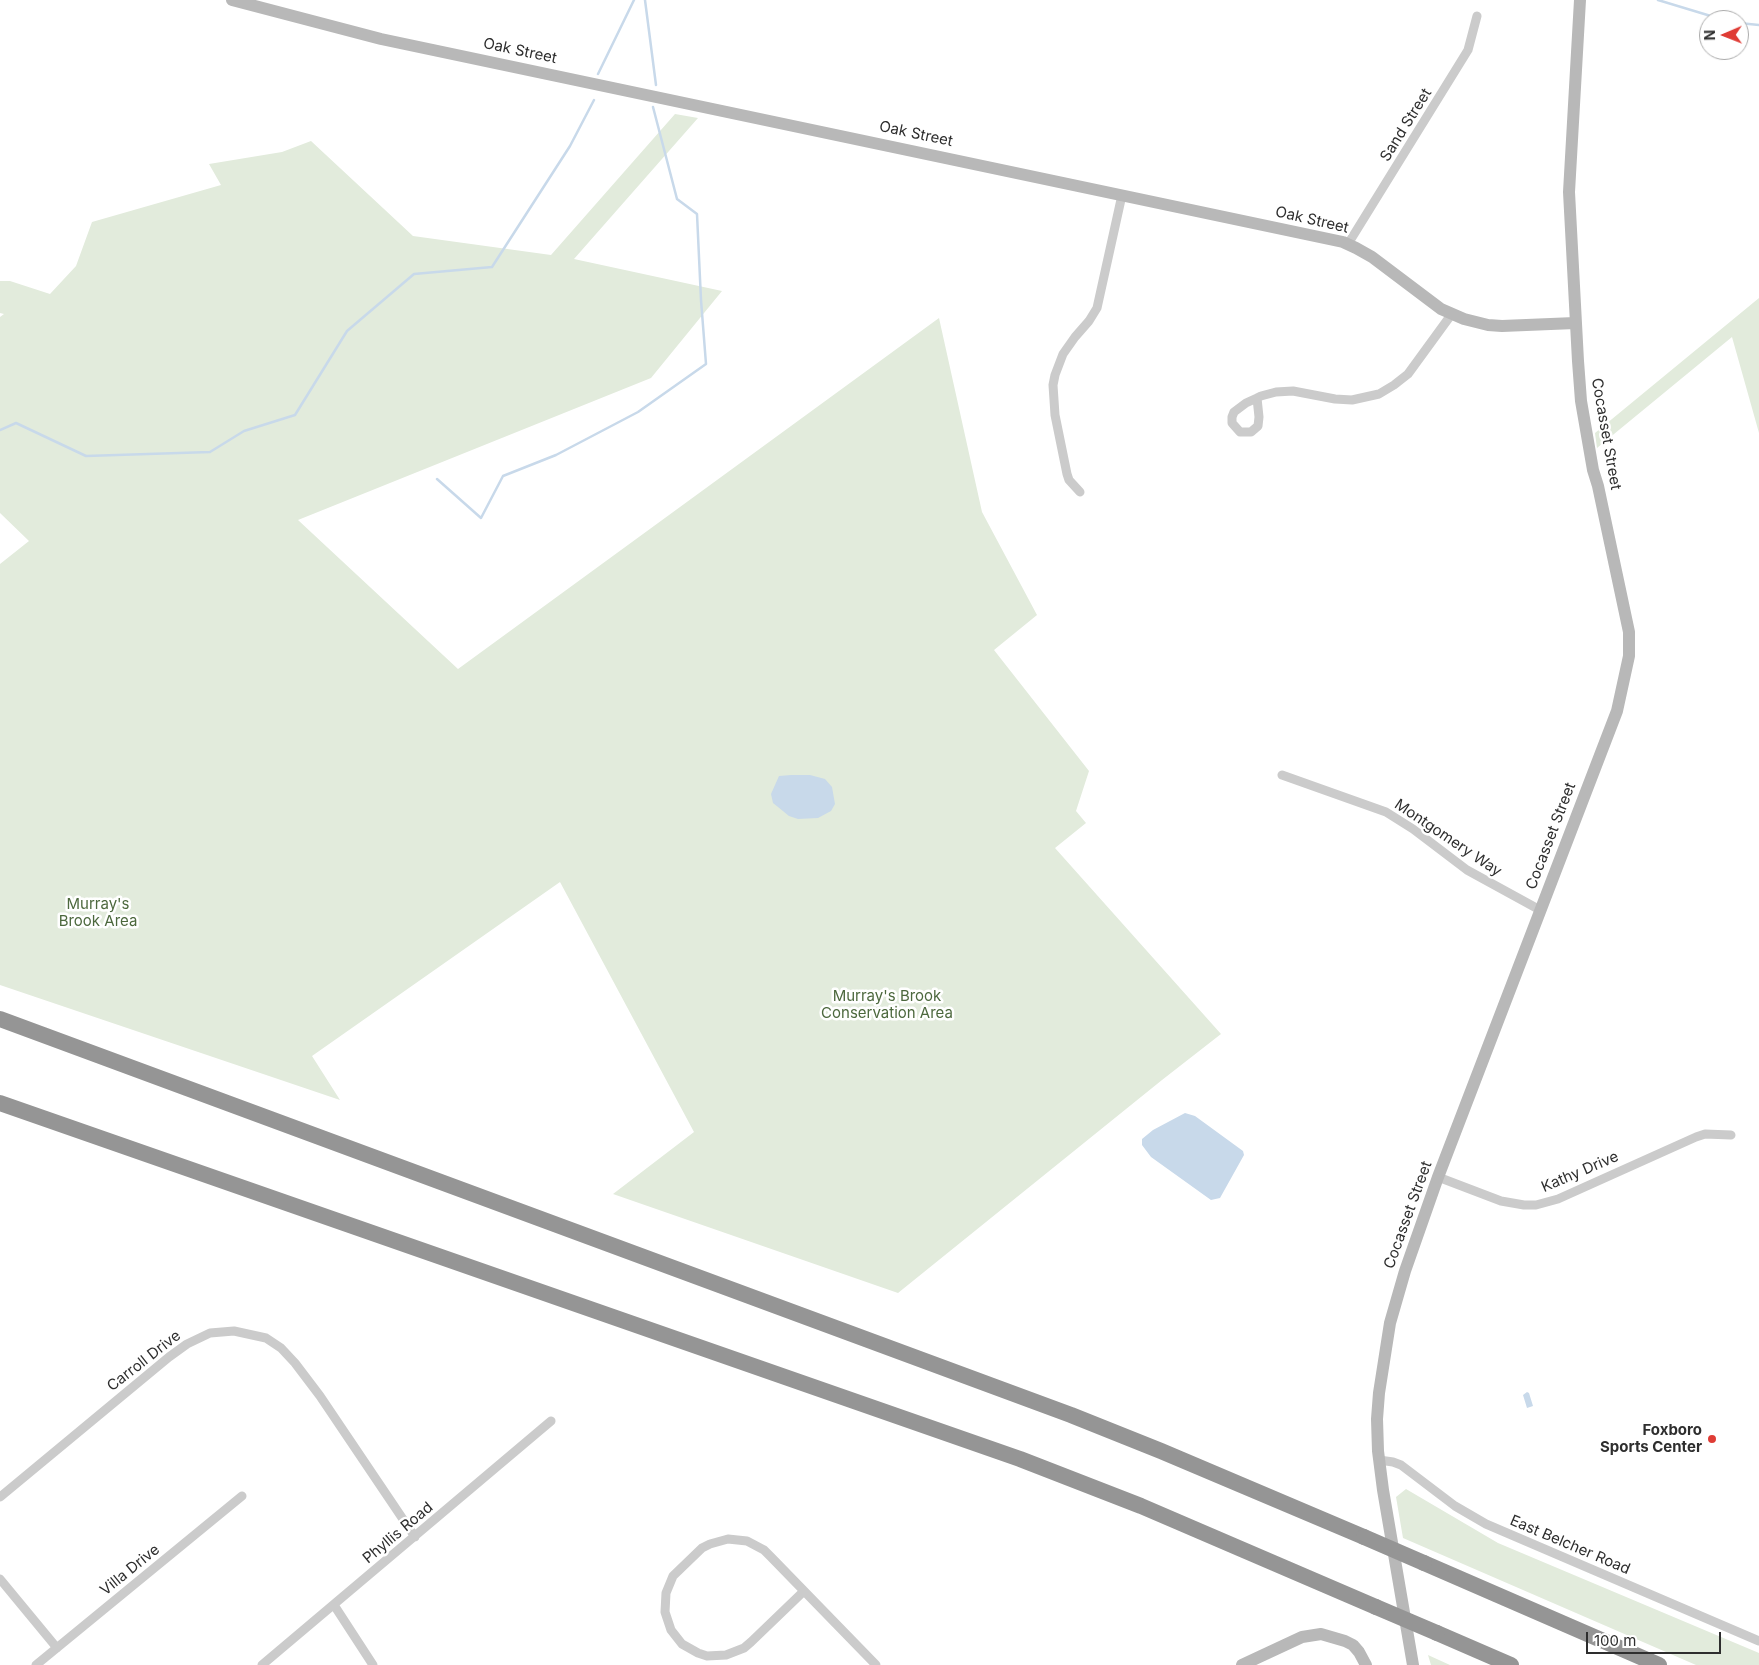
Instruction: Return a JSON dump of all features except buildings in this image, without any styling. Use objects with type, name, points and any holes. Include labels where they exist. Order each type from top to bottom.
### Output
[{"type":"highway","points":[[0,1019],[1071,1415],[1222,1476],[1659,1665]]},
{"type":"highway","points":[[0,1103],[982,1445],[1141,1506],[1511,1665]]},
{"type":"main road","name":"Oak Street","points":[[232,0],[381,39],[1348,244],[1372,257],[1432,303],[1451,314],[1476,322],[1502,326],[1576,323]]},
{"type":"main road","name":"Cocasset Street","points":[[1414,1665],[1379,1460],[1378,1409],[1388,1332],[1405,1271],[1438,1177],[1617,711],[1628,667],[1629,632],[1593,470],[1580,383],[1569,192],[1580,0]]},
{"type":"main road","points":[[1242,1665],[1302,1637],[1321,1634],[1353,1645],[1366,1665]]},
{"type":"street","name":"Sand Street","points":[[1348,244],[1468,50],[1477,16]]},
{"type":"street","points":[[1080,492],[1069,480],[1067,474],[1055,415],[1053,385],[1063,354],[1090,321],[1097,308],[1122,195]]},
{"type":"street","points":[[1257,398],[1285,391],[1344,400],[1379,394],[1408,374],[1451,314]]},
{"type":"street","name":"Montgomery Way","points":[[1282,775],[1386,812],[1413,828],[1468,870],[1540,910]]},
{"type":"street","name":"Kathy Drive","points":[[1438,1177],[1501,1201],[1536,1205],[1558,1199],[1696,1137],[1705,1134],[1731,1135]]},
{"type":"street","name":"Carroll Drive","points":[[0,1497],[169,1356],[199,1337],[210,1333],[234,1331],[266,1338],[281,1348],[295,1363],[320,1396],[415,1537]]},
{"type":"street","name":"Phyllis Road","points":[[262,1665],[551,1422]]},
{"type":"street","name":"East Belcher Road","points":[[1379,1460],[1403,1466],[1448,1501],[1486,1524],[1759,1641]]},
{"type":"street","name":"Villa Drive","points":[[36,1665],[242,1496]]},
{"type":"street","points":[[804,1591],[744,1648],[726,1655],[717,1656],[698,1653],[682,1644],[671,1630],[665,1612],[668,1584],[679,1569],[702,1548],[728,1539],[738,1539],[756,1545],[771,1557],[876,1665]]},
{"type":"street","points":[[0,1579],[57,1648]]},
{"type":"street","points":[[334,1605],[373,1665]]},
{"type":"green space","points":[[675,114],[698,118],[574,259],[722,291],[651,378],[298,520],[458,669],[939,318],[982,512],[1037,615],[994,650],[1089,771],[1076,811],[1086,823],[1055,848],[1221,1034],[898,1293],[613,1194],[694,1132],[560,882],[312,1056],[340,1100],[0,985],[0,564],[29,541],[0,513],[0,317],[4,314],[0,313],[0,281],[10,281],[50,294],[76,266],[92,222],[221,185],[209,164],[282,152],[311,141],[413,236],[551,255]]},
{"type":"green space","points":[[1759,298],[1759,433],[1732,337],[1597,448],[1595,433]]},
{"type":"green space","points":[[1406,1489],[1498,1543],[1759,1653],[1759,1665],[1696,1665],[1403,1538],[1396,1497]]},
{"type":"green space","points":[[1428,1655],[1450,1665],[1431,1665]]},
{"type":"water","points":[[810,775],[825,779],[832,787],[835,804],[831,811],[818,818],[798,819],[789,816],[773,803],[771,794],[779,776]]},
{"type":"water","points":[[1185,1113],[1195,1116],[1243,1151],[1244,1155],[1220,1198],[1211,1200],[1151,1157],[1142,1145],[1142,1139],[1153,1130]]},
{"type":"water","points":[[1527,1392],[1533,1406],[1527,1408],[1523,1395]]},
{"type":"waterway","points":[[598,74],[634,0]]},
{"type":"waterway","points":[[645,0],[656,85]]},
{"type":"waterway","points":[[1658,0],[1699,12]]},
{"type":"waterway","points":[[1749,24],[1759,25]]},
{"type":"waterway","points":[[0,430],[16,423],[86,456],[210,452],[244,431],[295,415],[347,331],[414,274],[492,267],[570,146],[594,100]]},
{"type":"waterway","points":[[437,479],[481,518],[503,476],[556,455],[638,412],[706,364],[697,214],[677,199],[653,107]]},
{"type":"place","name":"Foxboro Sports Center","points":[[1712,1439]]},
{"type":"park label","name":"Murray's Brook Area","points":[[98,912]]},
{"type":"park label","name":"Murray's Brook Conservation Area","points":[[887,1004]]}]
